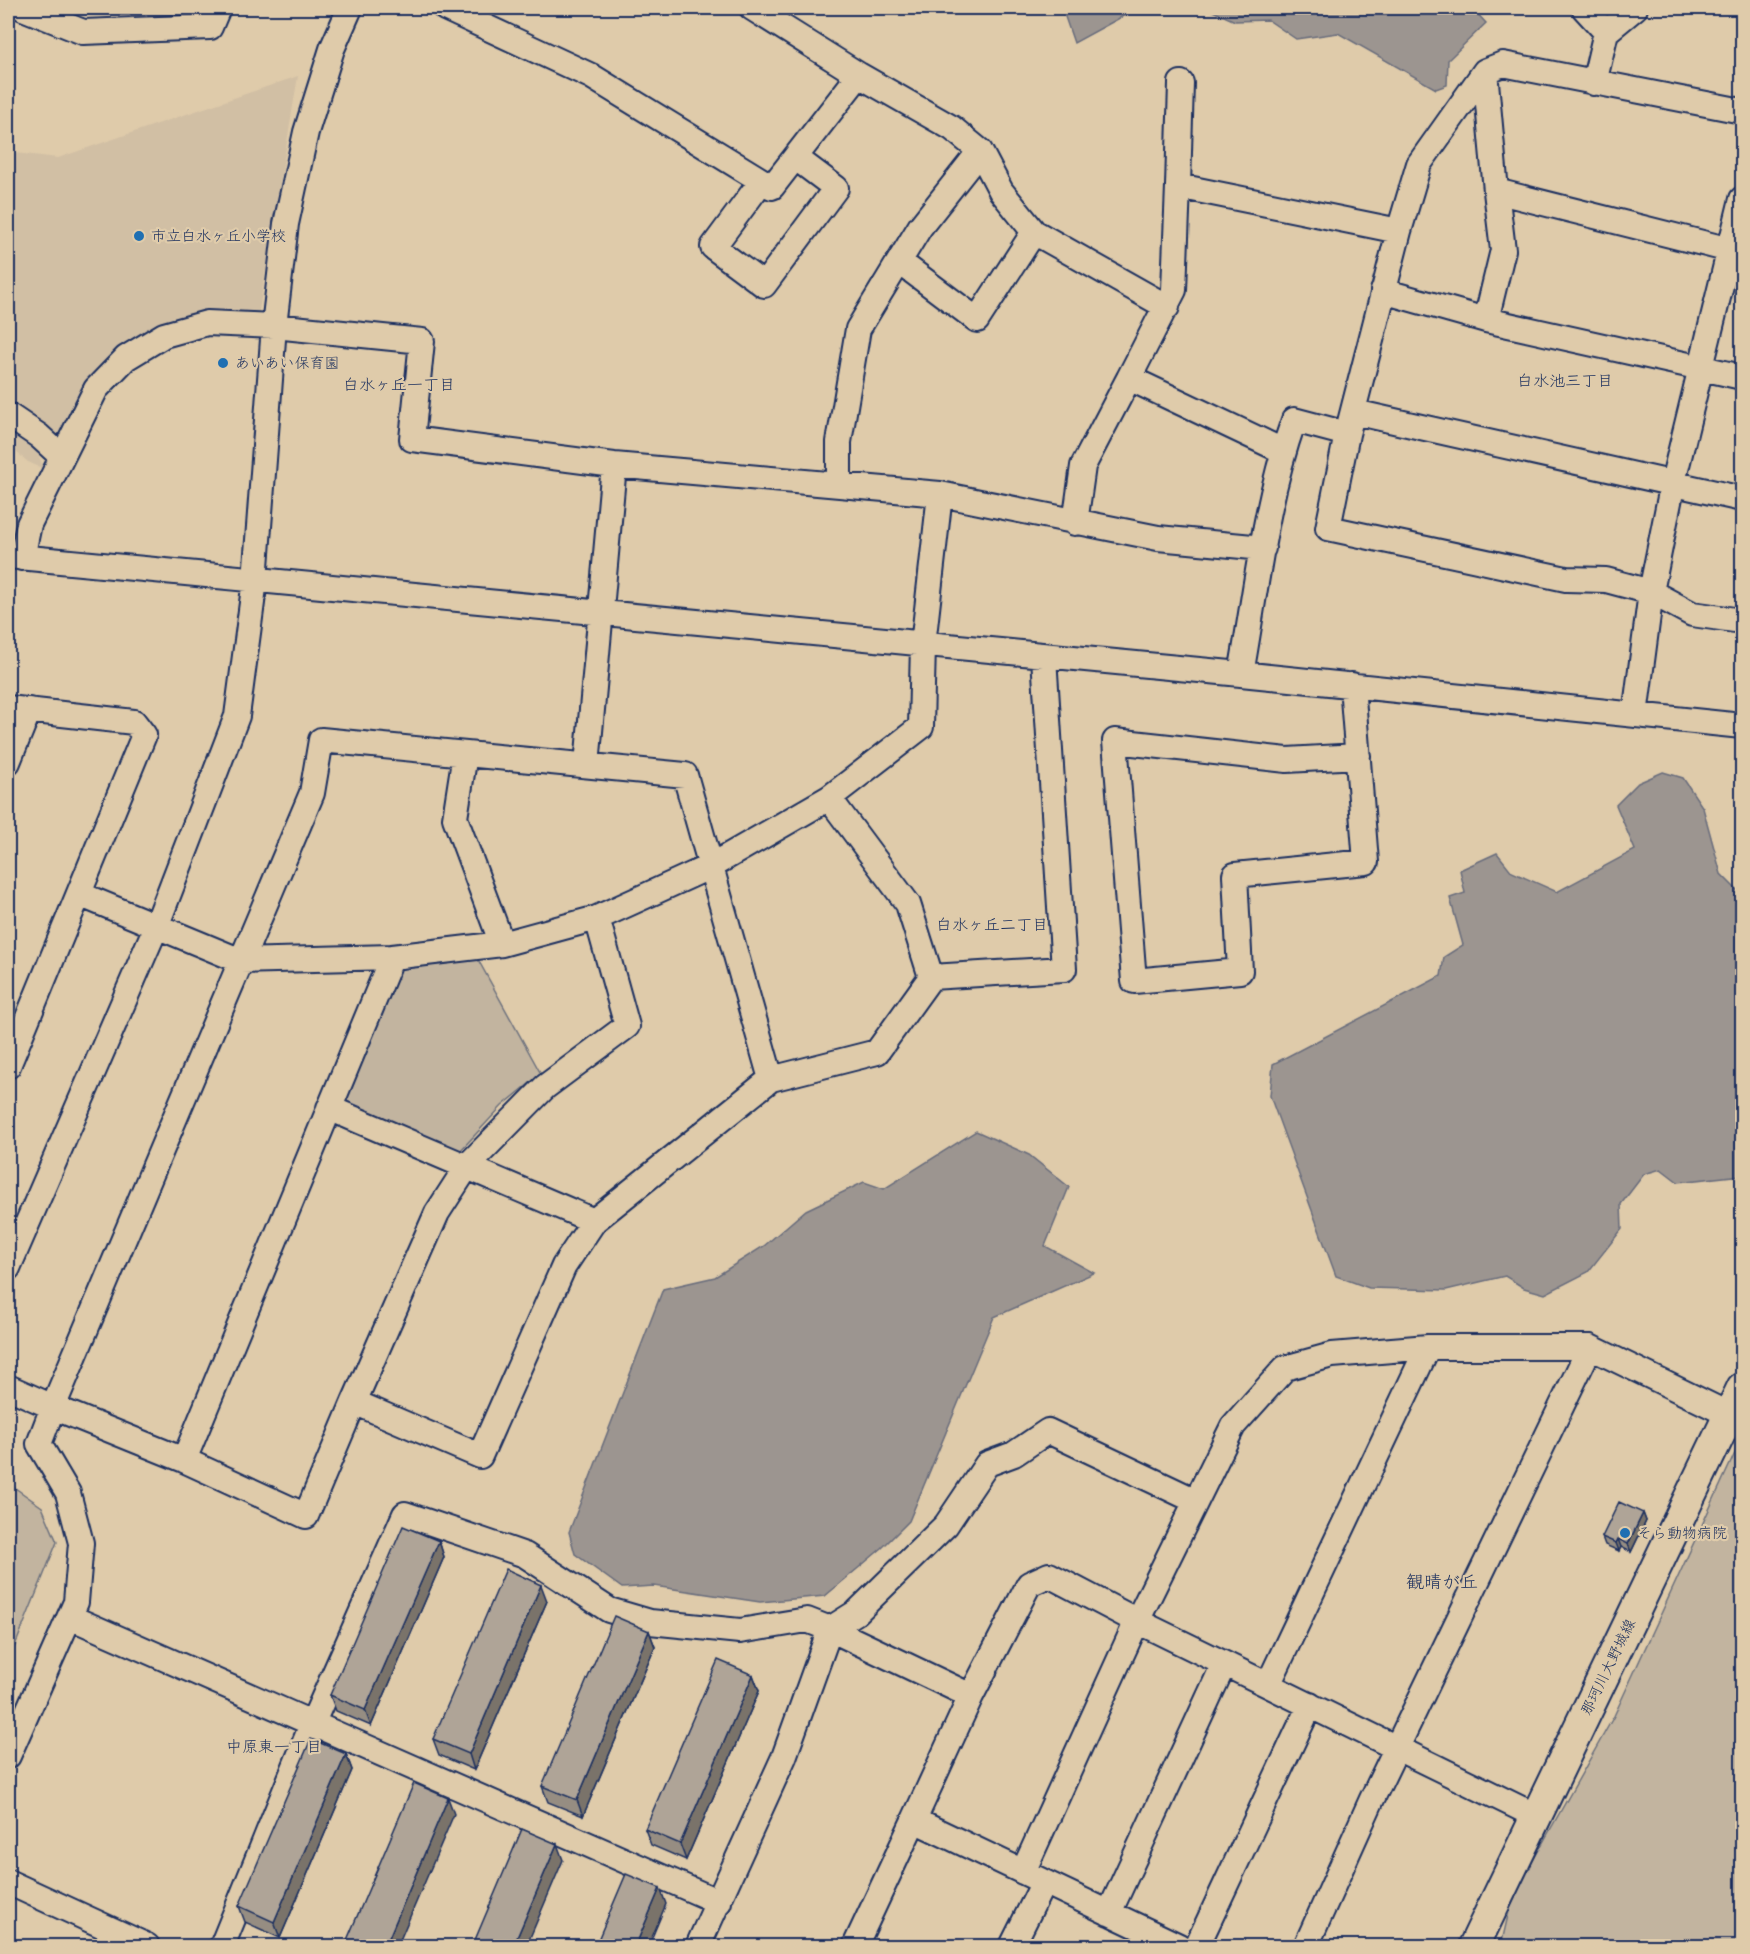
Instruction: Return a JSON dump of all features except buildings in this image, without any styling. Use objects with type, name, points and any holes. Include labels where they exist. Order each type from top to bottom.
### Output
[{"type":"main road","name":"那珂川大野城線","points":[[1474,1947],[1743,1388]]},
{"type":"street","points":[[23,8],[83,32],[210,27],[218,8]]},
{"type":"street","points":[[8,1268],[156,927],[237,716],[255,580],[274,326],[286,224],[306,132],[332,50],[351,8]]},
{"type":"street","points":[[446,8],[591,76],[772,187],[859,75]]},
{"type":"street","points":[[752,8],[859,75],[952,128],[980,151],[1001,191],[1034,232],[1167,307]]},
{"type":"street","points":[[1584,8],[1606,32]]},
{"type":"street","points":[[1594,83],[1606,32],[1635,8]]},
{"type":"street","points":[[1743,111],[1503,64],[1485,71],[1419,164],[1399,231],[1347,434],[1328,528],[1566,579],[1606,580],[1651,592],[1692,614],[1743,621]]},
{"type":"street","points":[[1485,71],[1503,250],[1486,320]]},
{"type":"street","points":[[1075,523],[1083,466],[1174,290],[1181,83]]},
{"type":"street","points":[[839,483],[840,442],[858,329],[920,227],[980,151]]},
{"type":"street","points":[[761,182],[713,247],[764,285],[836,188],[796,158]]},
{"type":"street","points":[[1178,186],[1399,231]]},
{"type":"street","points":[[1496,191],[1737,251]]},
{"type":"street","points":[[1635,715],[1651,592],[1673,482],[1700,367],[1737,251],[1743,199]]},
{"type":"street","points":[[900,262],[977,320],[1034,232]]},
{"type":"street","points":[[1383,291],[1486,320],[1743,377]]},
{"type":"street","points":[[1263,548],[1158,538],[940,494],[839,483],[615,465],[412,439],[422,341],[274,326],[207,323],[164,335],[145,346],[126,358],[96,388],[15,557],[1241,674],[1743,726]]},
{"type":"street","points":[[1129,378],[1283,451]]},
{"type":"street","points":[[1354,411],[1743,499]]},
{"type":"street","points":[[8,415],[39,436],[62,457]]},
{"type":"street","points":[[1241,674],[1283,451],[1294,420],[1347,434]]},
{"type":"street","points":[[587,765],[615,465]]},
{"type":"street","points":[[79,894],[241,961],[392,957],[502,944],[597,918],[709,867],[829,798],[921,727],[923,645],[940,494]]},
{"type":"street","points":[[931,977],[1064,969],[1044,657]]},
{"type":"street","points":[[1352,685],[1358,756],[1366,862],[1235,875],[1240,971],[1134,981],[1115,741],[1287,760],[1358,756]]},
{"type":"street","points":[[8,762],[18,709],[134,722],[144,735],[8,1066]]},
{"type":"street","points":[[8,1756],[76,1602],[81,1543],[68,1493],[39,1444],[312,793],[321,740],[686,775],[709,867],[771,1079]]},
{"type":"street","points":[[465,754],[455,818],[502,944]]},
{"type":"street","points":[[829,798],[908,904],[931,977]]},
{"type":"street","points":[[8,1387],[184,1460],[306,1516],[437,1213],[468,1165],[545,1087],[627,1026],[597,918]]},
{"type":"street","points":[[184,1460],[392,957]]},
{"type":"street","points":[[354,1402],[480,1456],[564,1266],[594,1221],[771,1079],[878,1052],[931,977]]},
{"type":"street","points":[[329,1108],[468,1165],[594,1221]]},
{"type":"street","points":[[1268,1685],[1428,1347]]},
{"type":"street","points":[[1012,1947],[1033,1877],[1137,1621],[1233,1426],[1285,1368],[1332,1355],[1428,1347],[1590,1347],[1730,1415]]},
{"type":"street","points":[[1306,1947],[1398,1748],[1590,1347]]},
{"type":"street","points":[[698,1947],[784,1757],[830,1629],[857,1612],[946,1525],[987,1464],[1014,1454],[1048,1431],[1196,1501]]},
{"type":"street","points":[[222,1947],[313,1722],[405,1514],[525,1555],[609,1610],[650,1622],[740,1630],[807,1620],[971,1696]]},
{"type":"street","points":[[855,1947],[971,1696],[1029,1584],[1049,1575],[1137,1621],[1536,1816]]},
{"type":"street","points":[[70,1617],[719,1902]]},
{"type":"street","points":[[1109,1913],[1224,1664]]},
{"type":"street","points":[[1197,1947],[1310,1705]]},
{"type":"street","points":[[914,1820],[1179,1947]]},
{"type":"street","points":[[8,1882],[147,1947]]},
{"type":"shaded area","points":[[1062,8],[1138,8],[1074,43]]},
{"type":"shaded area","points":[[1206,8],[1472,8],[1486,23],[1448,60],[1447,85],[1436,89],[1338,33],[1296,39],[1268,20],[1235,21]]},
{"type":"shaded area","name":"市立白水ヶ丘小学校","points":[[298,76],[258,316],[201,315],[160,323],[117,353],[62,436],[51,437],[37,451],[44,469],[28,462],[8,445],[8,152],[58,158]]},
{"type":"shaded area","points":[[1663,772],[1683,778],[1703,808],[1721,874],[1742,895],[1742,1175],[1678,1182],[1661,1169],[1644,1174],[1621,1204],[1622,1229],[1588,1272],[1545,1294],[1524,1288],[1505,1276],[1446,1290],[1369,1288],[1336,1276],[1270,1096],[1273,1064],[1441,976],[1444,957],[1463,945],[1450,898],[1465,893],[1460,870],[1497,853],[1512,872],[1557,892],[1635,850],[1616,805],[1638,783]]},
{"type":"shaded area","points":[[476,956],[541,1074],[502,1106],[459,1152],[342,1101],[400,966]]},
{"type":"shaded area","points":[[976,1131],[1029,1155],[1069,1187],[1045,1246],[1094,1273],[994,1317],[909,1521],[882,1548],[825,1596],[760,1602],[654,1586],[622,1588],[575,1554],[569,1532],[663,1289],[715,1277],[764,1246],[806,1210],[864,1182],[884,1189]]},
{"type":"shaded area","points":[[1742,1438],[1742,1946],[1501,1946],[1509,1911],[1522,1880],[1614,1716]]},
{"type":"shaded area","points":[[8,1483],[42,1507],[57,1542],[8,1663]]},
{"type":"place","name":"市立白水ヶ丘小学校","points":[[139,236]]},
{"type":"place","name":"あいあい保育園","points":[[223,363]]},
{"type":"place","name":"そら動物病院","points":[[1625,1533]]},
{"type":"district","name":"白水池三丁目","points":[[1565,380]]},
{"type":"district","name":"白水ヶ丘一丁目","points":[[399,384]]},
{"type":"district","name":"白水ヶ丘二丁目","points":[[992,924]]},
{"type":"district","name":"観晴が丘","points":[[1442,1582]]},
{"type":"district","name":"中原東一丁目","points":[[274,1746]]}]
